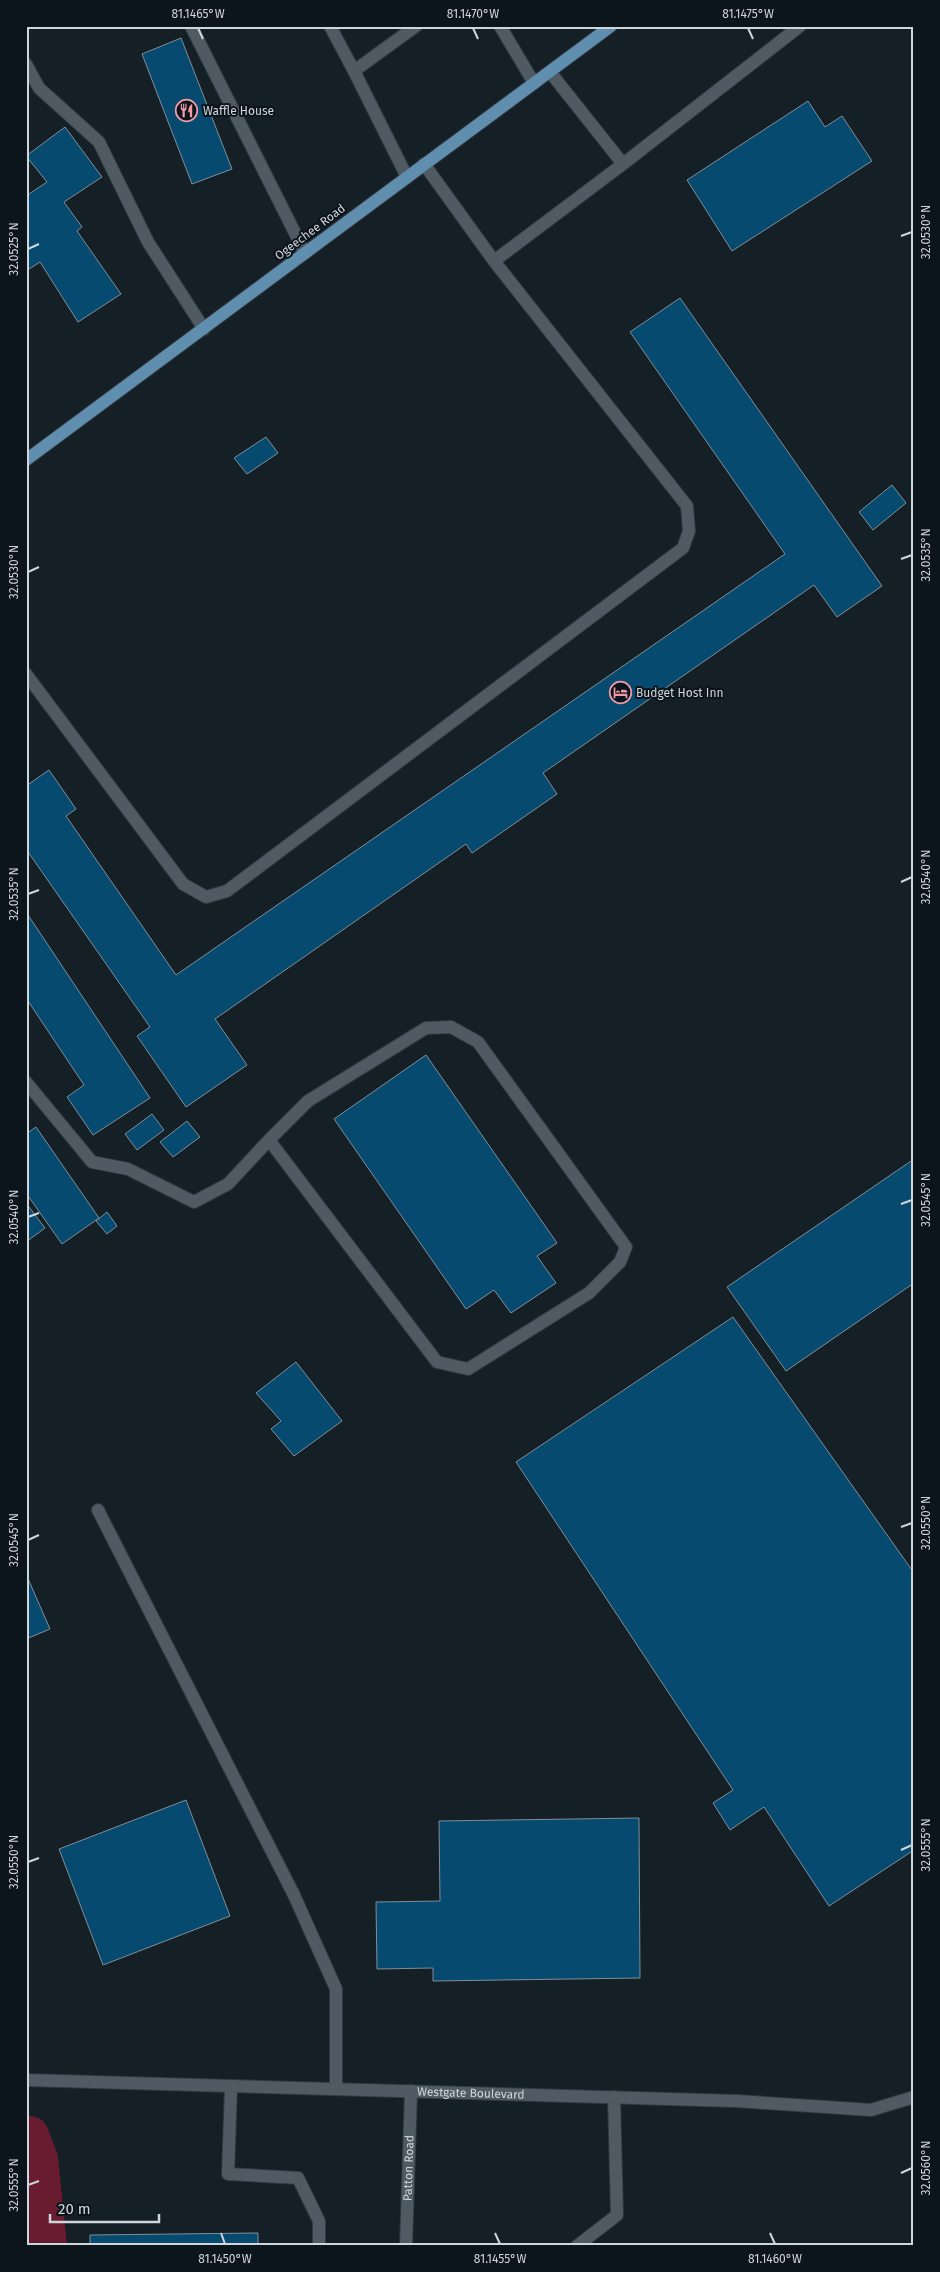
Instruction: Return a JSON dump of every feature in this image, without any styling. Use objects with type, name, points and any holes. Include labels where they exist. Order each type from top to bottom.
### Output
[{"type":"main road","name":"Ogeechee Road","points":[[26,460],[611,26]]},
{"type":"street","points":[[191,26],[305,253]]},
{"type":"street","points":[[330,26],[408,177]]},
{"type":"street","points":[[354,71],[416,26]]},
{"type":"street","points":[[500,26],[534,83]]},
{"type":"street","points":[[494,261],[623,164],[800,26]]},
{"type":"street","points":[[26,64],[39,88],[98,142],[148,242],[204,328]]},
{"type":"street","points":[[550,72],[623,164]]},
{"type":"street","points":[[26,674],[183,884],[206,897],[228,890],[683,548],[690,530],[687,506],[494,261],[424,164]]},
{"type":"street","points":[[26,1082],[92,1162],[128,1170],[194,1202],[228,1184],[269,1140],[308,1102],[426,1028],[451,1027],[478,1042],[626,1247],[620,1262],[589,1293],[468,1369],[438,1362],[269,1140]]},
{"type":"street","points":[[98,1510],[294,1896],[336,1989],[336,2089]]},
{"type":"street","name":"Westgate Boulevard","points":[[26,2080],[736,2101],[871,2110],[914,2097]]},
{"type":"street","points":[[231,2086],[228,2174],[298,2178],[319,2220],[319,2246]]},
{"type":"street","name":"Patton Road","points":[[406,2246],[411,2091]]},
{"type":"street","points":[[577,2246],[617,2215],[614,2097]]},
{"type":"building","name":"Waffle House","points":[[181,38],[232,169],[192,184],[142,54]]},
{"type":"building","points":[[808,101],[825,127],[842,116],[872,161],[732,251],[687,180]]},
{"type":"building","points":[[65,127],[102,177],[64,202],[82,227],[77,231],[121,294],[78,322],[40,262],[26,271],[26,196],[47,182],[26,156]]},
{"type":"building","name":"Budget Host Inn","points":[[680,298],[882,586],[837,617],[814,585],[543,773],[557,794],[472,853],[466,844],[215,1019],[247,1065],[186,1107],[137,1036],[150,1027],[26,849],[26,786],[49,770],[76,809],[66,816],[176,975],[785,554],[630,332]]},
{"type":"building","points":[[266,437],[278,453],[247,474],[234,458]]},
{"type":"building","points":[[892,485],[906,503],[873,530],[859,512]]},
{"type":"building","points":[[26,912],[150,1098],[93,1135],[67,1097],[84,1085],[26,998]]},
{"type":"building","points":[[426,1055],[557,1243],[537,1256],[556,1283],[511,1313],[494,1290],[466,1309],[334,1119]]},
{"type":"building","points":[[152,1114],[164,1130],[137,1150],[125,1134]]},
{"type":"building","points":[[187,1121],[200,1137],[173,1157],[160,1142]]},
{"type":"building","points":[[36,1127],[99,1218],[62,1244],[26,1193],[26,1134]]},
{"type":"building","points":[[914,1159],[914,1283],[786,1371],[727,1287]]},
{"type":"building","points":[[26,1203],[45,1228],[26,1242]]},
{"type":"building","points":[[107,1212],[117,1226],[107,1234],[96,1221]]},
{"type":"building","points":[[733,1317],[914,1573],[914,1850],[829,1906],[764,1807],[730,1830],[713,1803],[733,1790],[516,1462]]},
{"type":"building","points":[[296,1362],[342,1421],[294,1456],[271,1429],[281,1421],[256,1393]]},
{"type":"building","points":[[26,1574],[50,1629],[26,1639]]},
{"type":"building","points":[[186,1800],[230,1916],[103,1965],[59,1849]]},
{"type":"building","points":[[639,1818],[640,1978],[433,1981],[433,1968],[377,1969],[376,1902],[440,1901],[439,1821]]},
{"type":"building","points":[[258,2233],[258,2246],[90,2246],[90,2235]]},
{"type":"waterway","points":[[30,2135],[39,2159],[48,2246]]},
{"type":"place","name":"Waffle House","points":[[187,111]]},
{"type":"place","name":"Budget Host Inn","points":[[620,693]]}]
